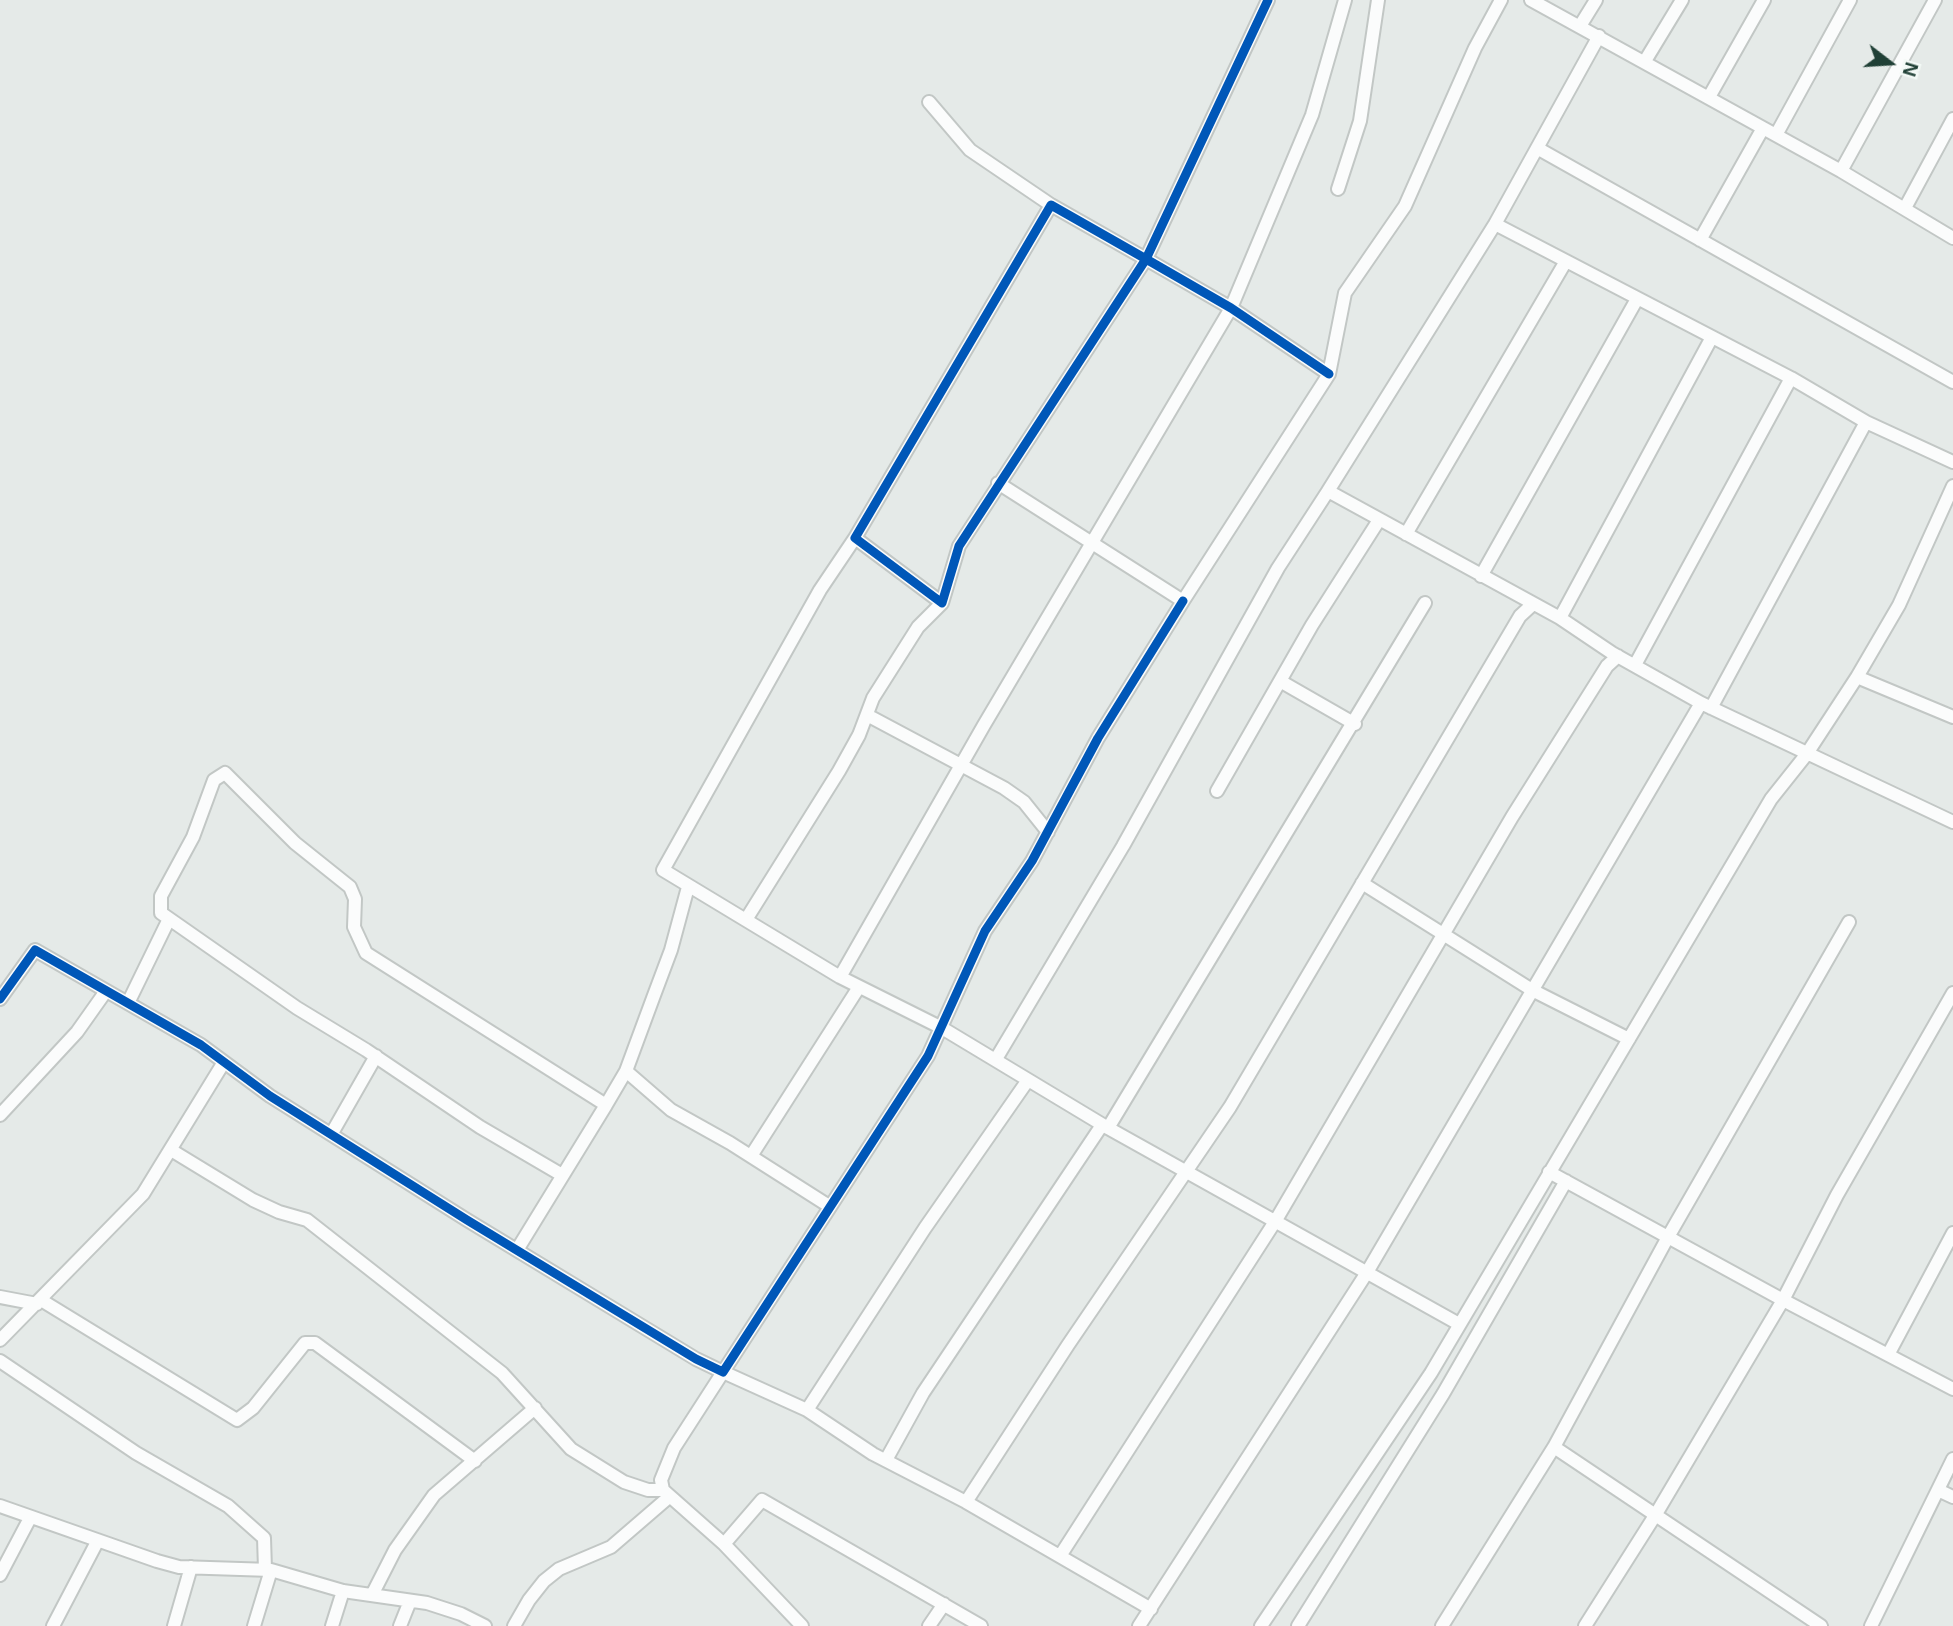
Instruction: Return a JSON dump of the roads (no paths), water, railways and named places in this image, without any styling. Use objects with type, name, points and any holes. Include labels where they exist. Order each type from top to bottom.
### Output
[{"type":"street","points":[[747,918],[839,771],[873,698],[918,627],[942,603],[959,546],[1146,259],[1268,0]]},
{"type":"street","points":[[841,977],[962,763],[1230,308],[1312,115],[1345,0]]},
{"type":"street","points":[[1338,189],[1360,121],[1378,0]]},
{"type":"street","points":[[802,1626],[724,1544],[666,1493],[661,1480],[674,1448],[942,1028],[985,931],[1048,832],[1098,738],[1329,374],[1345,293],[1405,206],[1475,48],[1501,0]]},
{"type":"street","points":[[1531,0],[1841,171],[1953,239]]},
{"type":"street","points":[[1580,26],[1596,0]]},
{"type":"street","points":[[1645,61],[1682,0]]},
{"type":"street","points":[[1709,97],[1765,0]]},
{"type":"street","points":[[1776,135],[1850,0]]},
{"type":"street","points":[[1841,171],[1934,0]]},
{"type":"street","points":[[996,1059],[1123,846],[1278,568],[1496,224],[1599,36]]},
{"type":"street","points":[[929,102],[970,150],[1051,205],[1230,308],[1329,374]]},
{"type":"street","points":[[1905,208],[1953,119]]},
{"type":"street","points":[[1700,240],[1763,128]]},
{"type":"street","points":[[1537,148],[1953,382]]},
{"type":"street","points":[[1051,205],[855,538],[820,590],[663,870],[688,887],[747,918],[841,977],[942,1028],[1105,1127],[1459,1324]]},
{"type":"street","points":[[1496,224],[1791,378],[1866,422],[1953,463]]},
{"type":"street","points":[[1406,534],[1566,261]]},
{"type":"street","points":[[1481,576],[1637,299]]},
{"type":"street","points":[[1560,618],[1712,337]]},
{"type":"street","points":[[1635,666],[1791,378]]},
{"type":"street","points":[[1139,1626],[1366,1274],[1532,990],[1706,706],[1866,422]]},
{"type":"street","points":[[998,483],[1183,601]]},
{"type":"street","points":[[1261,1626],[1431,1373],[1771,799],[1806,755],[1857,677],[1899,605],[1953,486]]},
{"type":"street","points":[[1328,491],[1560,618],[1618,656],[1706,706],[1953,822]]},
{"type":"street","points":[[1217,791],[1280,681],[1379,520]]},
{"type":"street","points":[[855,538],[942,603]]},
{"type":"street","points":[[886,1460],[923,1393],[1105,1127],[1355,724],[1425,603]]},
{"type":"street","points":[[966,1503],[1068,1345],[1230,1107],[1521,616],[1533,604]]},
{"type":"street","points":[[1060,1556],[1276,1220],[1443,933],[1563,735],[1607,666],[1618,656]]},
{"type":"street","points":[[1857,677],[1953,717]]},
{"type":"street","points":[[1280,681],[1355,724]]},
{"type":"street","points":[[867,715],[962,763],[1024,802],[1048,832]]},
{"type":"street","points":[[562,1175],[480,1127],[376,1056],[297,1009],[169,919],[159,909],[161,896],[195,833],[210,786],[225,773],[295,843],[351,887],[355,899],[354,927],[366,953],[606,1105]]},
{"type":"street","points":[[1362,883],[1532,990],[1629,1040]]},
{"type":"street","points":[[517,1251],[626,1071],[671,950],[688,887]]},
{"type":"street","points":[[128,1003],[169,919]]},
{"type":"street","points":[[1442,1626],[1554,1447],[1668,1237],[1849,922]]},
{"type":"street","points":[[0,999],[36,950],[224,1062],[270,1096],[517,1251],[723,1372],[807,1410],[886,1460],[1151,1609]]},
{"type":"street","points":[[751,1156],[859,987]]},
{"type":"street","points":[[0,1115],[90,1017],[106,991]]},
{"type":"street","points":[[1585,1626],[1656,1514],[1783,1300],[1837,1195],[1953,993]]},
{"type":"street","points":[[332,1133],[376,1056]]},
{"type":"street","points":[[0,1340],[133,1206],[171,1150],[224,1062]]},
{"type":"street","points":[[626,1071],[671,1110],[751,1156],[829,1206]]},
{"type":"street","points":[[807,1410],[925,1228],[1028,1080]]},
{"type":"street","points":[[171,1150],[253,1200],[279,1212],[307,1220],[320,1229],[502,1373],[571,1449],[624,1482],[666,1493]]},
{"type":"street","points":[[1549,1172],[1953,1389]]},
{"type":"street","points":[[1298,1626],[1443,1394],[1566,1181]]},
{"type":"street","points":[[1889,1353],[1953,1233]]},
{"type":"street","points":[[0,1297],[39,1302],[237,1420],[253,1408],[305,1343],[315,1343],[475,1461]]},
{"type":"street","points":[[0,1361],[136,1453],[228,1506],[264,1538],[268,1570],[254,1626]]},
{"type":"street","points":[[372,1595],[416,1518],[434,1496],[535,1408]]},
{"type":"street","points":[[1554,1447],[1821,1626]]},
{"type":"street","points":[[1871,1626],[1953,1459]]},
{"type":"street","points":[[1938,1490],[1953,1497]]},
{"type":"street","points":[[514,1626],[544,1581],[559,1569],[620,1541],[666,1493]]},
{"type":"street","points":[[724,1544],[762,1500],[981,1626]]},
{"type":"street","points":[[0,1506],[157,1561],[191,1567],[268,1570],[343,1591],[410,1601],[461,1614],[485,1626]]},
{"type":"street","points":[[0,1575],[30,1518]]},
{"type":"street","points":[[53,1626],[97,1542]]},
{"type":"street","points":[[174,1626],[191,1567]]},
{"type":"street","points":[[332,1626],[343,1591]]},
{"type":"street","points":[[400,1626],[410,1601]]},
{"type":"street","points":[[929,1626],[944,1604]]}]
